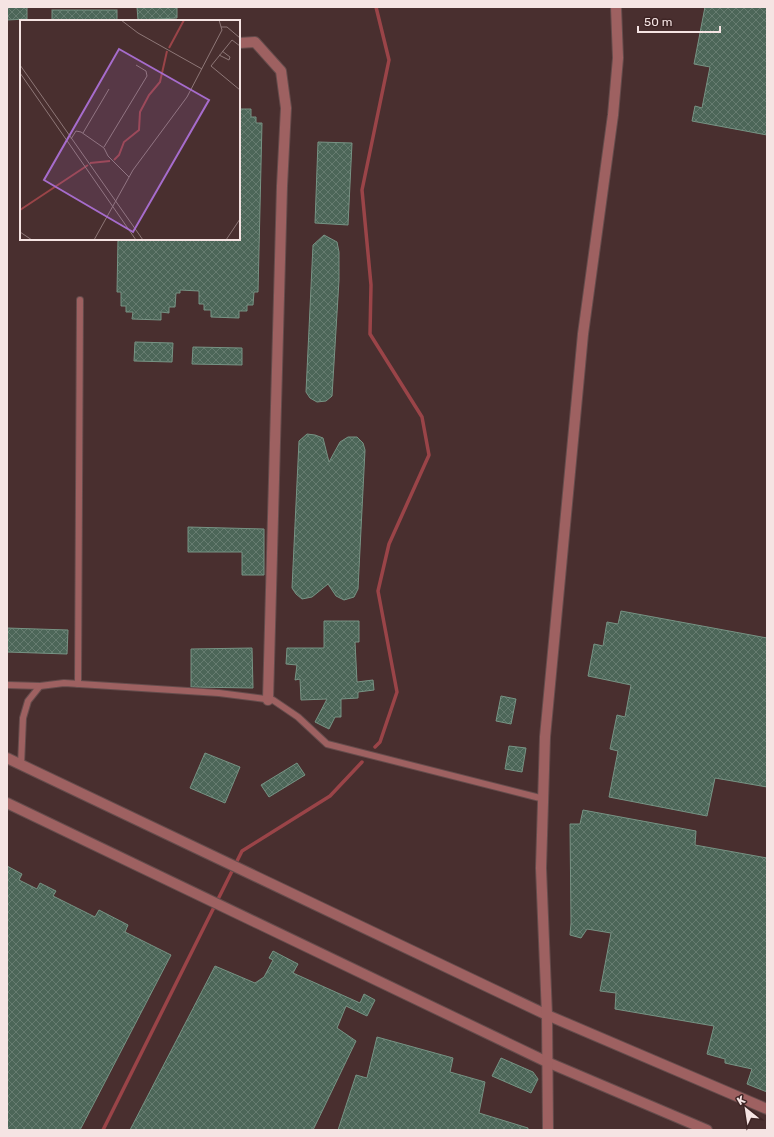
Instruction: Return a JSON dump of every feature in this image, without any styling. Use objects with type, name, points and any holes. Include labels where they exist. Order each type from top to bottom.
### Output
[{"type":"street","points":[[548,1130],[547,1015],[541,868],[545,737],[583,334],[613,115],[618,58],[616,7]]},
{"type":"street","points":[[240,43],[255,42],[281,71],[286,108],[282,186],[268,700]]},
{"type":"street","points":[[7,758],[547,1015],[767,1108]]},
{"type":"street","points":[[7,803],[547,1062],[707,1130]]},
{"type":"lane","points":[[78,684],[80,300]]},
{"type":"lane","points":[[7,685],[40,686],[64,683],[219,693],[273,700],[298,717],[326,744],[544,799]]},
{"type":"lane","points":[[21,765],[24,718],[28,700],[40,686]]},
{"type":"building","points":[[7,7],[27,7],[27,19],[7,20]]},
{"type":"building","points":[[137,7],[177,7],[177,18],[138,20]]},
{"type":"building","points":[[705,7],[767,7],[767,135],[692,121],[695,106],[702,108],[710,67],[694,64]]},
{"type":"building","points":[[52,10],[117,10],[117,20],[52,20]]},
{"type":"building","points":[[240,109],[251,109],[251,117],[256,117],[256,123],[262,123],[258,292],[254,292],[253,305],[247,305],[247,311],[239,311],[239,318],[211,317],[211,310],[204,310],[204,304],[199,304],[199,291],[180,290],[180,293],[176,293],[175,307],[169,307],[169,313],[161,312],[161,320],[132,319],[133,312],[126,312],[126,306],[121,306],[121,292],[117,292],[118,240],[240,240]]},
{"type":"building","points":[[318,142],[352,143],[348,225],[315,223]]},
{"type":"building","points":[[324,235],[337,242],[339,252],[339,280],[332,396],[326,401],[317,402],[310,398],[306,392],[313,245]]},
{"type":"building","points":[[135,342],[173,343],[172,362],[134,361]]},
{"type":"building","points":[[193,347],[242,348],[242,365],[192,364]]},
{"type":"building","points":[[307,434],[323,438],[329,462],[340,442],[348,437],[357,437],[363,443],[365,450],[358,589],[354,597],[344,600],[336,596],[328,584],[312,597],[302,599],[292,588],[299,441]]},
{"type":"building","points":[[188,527],[264,529],[264,575],[242,575],[242,552],[188,552]]},
{"type":"building","points":[[621,611],[767,638],[767,787],[715,778],[707,816],[609,797],[618,751],[610,749],[617,715],[625,717],[631,685],[588,676],[594,644],[603,646],[607,622],[618,624]]},
{"type":"building","points":[[324,621],[359,621],[359,642],[355,642],[357,682],[373,680],[374,690],[358,692],[358,698],[341,699],[341,717],[335,717],[329,729],[315,722],[327,699],[301,700],[300,679],[295,680],[297,665],[286,664],[287,648],[324,648]]},
{"type":"building","points":[[7,628],[68,630],[67,654],[7,652]]},
{"type":"building","points":[[252,648],[253,688],[191,687],[191,649]]},
{"type":"building","points":[[501,696],[516,699],[511,724],[496,721]]},
{"type":"building","points":[[509,746],[526,748],[522,772],[505,769]]},
{"type":"building","points":[[205,753],[240,767],[225,803],[190,788]]},
{"type":"building","points":[[297,763],[305,775],[269,797],[261,785]]},
{"type":"building","points":[[583,810],[696,831],[695,845],[767,858],[767,1092],[747,1084],[752,1069],[725,1063],[725,1059],[707,1054],[714,1026],[615,1009],[616,993],[600,991],[611,933],[587,929],[581,938],[570,935],[570,824],[580,824]]},
{"type":"building","points":[[7,866],[22,874],[19,880],[37,889],[40,883],[56,891],[53,896],[95,917],[99,910],[128,925],[125,932],[171,955],[80,1130],[7,1130]]},
{"type":"building","points":[[273,951],[298,964],[293,973],[360,1003],[364,994],[375,1000],[367,1016],[346,1006],[337,1028],[356,1041],[313,1130],[130,1130],[215,966],[255,983],[264,977],[273,960],[269,958]]},
{"type":"building","points":[[377,1037],[453,1058],[450,1072],[485,1082],[479,1113],[528,1128],[528,1130],[338,1130],[356,1075],[367,1078]]},
{"type":"building","points":[[501,1058],[533,1072],[538,1079],[531,1093],[492,1076]]},
{"type":"waterway","points":[[375,747],[380,742],[397,692],[378,591],[389,544],[429,455],[422,417],[370,334],[371,285],[362,190],[389,60],[376,7]]},
{"type":"waterway","points":[[103,1130],[242,851],[330,796],[362,762]]}]
